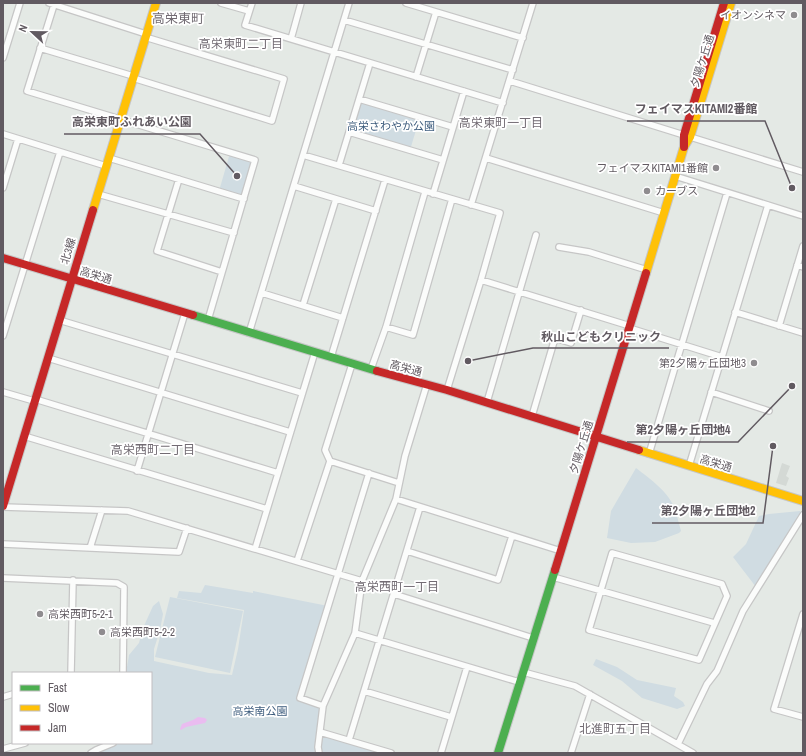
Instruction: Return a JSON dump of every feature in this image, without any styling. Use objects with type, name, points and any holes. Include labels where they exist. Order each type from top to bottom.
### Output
[{"type":"street","points":[[3,58],[20,3]]},
{"type":"street","name":"北3線","points":[[3,506],[156,3]]},
{"type":"street","points":[[221,3],[249,11]]},
{"type":"street","points":[[252,3],[245,25],[503,103]]},
{"type":"street","points":[[290,39],[301,3]]},
{"type":"street","points":[[249,332],[349,3]]},
{"type":"street","points":[[406,3],[523,38]]},
{"type":"street","points":[[472,205],[523,38],[532,3]]},
{"type":"street","name":"夕陽ケ丘通","points":[[498,753],[597,436],[684,147],[724,3]]},
{"type":"street","name":"夕陽ケ丘通","points":[[687,136],[731,3]]},
{"type":"street","points":[[40,48],[272,122],[284,79],[146,36],[51,4],[27,92],[255,160],[208,320]]},
{"type":"street","points":[[416,77],[436,12]]},
{"type":"street","points":[[344,20],[513,70]]},
{"type":"street","points":[[339,165],[370,63]]},
{"type":"street","points":[[510,81],[803,172]]},
{"type":"street","points":[[433,194],[464,91]]},
{"type":"street","points":[[360,99],[453,127]]},
{"type":"street","points":[[349,132],[443,160]]},
{"type":"street","points":[[3,134],[60,152],[179,179],[244,199]]},
{"type":"street","points":[[3,188],[18,139]]},
{"type":"street","points":[[3,336],[60,152]]},
{"type":"street","points":[[303,155],[500,213],[447,390]]},
{"type":"street","points":[[486,158],[664,213]]},
{"type":"street","points":[[675,176],[803,216]]},
{"type":"street","points":[[179,179],[157,251],[222,272]]},
{"type":"street","points":[[331,358],[386,180]]},
{"type":"street","points":[[294,186],[376,211]]},
{"type":"street","points":[[371,370],[386,327],[425,192]]},
{"type":"street","points":[[649,454],[683,345],[727,193]]},
{"type":"street","points":[[98,194],[234,233]]},
{"type":"street","points":[[303,305],[336,199]]},
{"type":"street","points":[[386,327],[413,335],[452,199]]},
{"type":"street","points":[[688,466],[768,205]]},
{"type":"street","points":[[487,402],[536,235]]},
{"type":"street","points":[[558,246],[589,252],[647,270]]},
{"type":"street","points":[[779,326],[800,266],[803,246]]},
{"type":"street","name":"高栄通","points":[[3,258],[371,370],[427,384],[487,402],[803,501]]},
{"type":"street","points":[[481,280],[581,310],[722,357]]},
{"type":"street","points":[[262,293],[343,318]]},
{"type":"street","points":[[532,416],[555,338],[571,343],[581,310]]},
{"type":"street","points":[[735,312],[803,333]]},
{"type":"street","points":[[137,470],[185,313]]},
{"type":"street","points":[[59,320],[302,393]]},
{"type":"street","points":[[255,549],[315,352]]},
{"type":"street","points":[[48,358],[290,432]]},
{"type":"street","points":[[297,561],[330,461],[326,450],[352,364]]},
{"type":"street","points":[[319,753],[323,706],[355,633],[362,581],[396,499],[405,456],[427,384]]},
{"type":"street","points":[[3,392],[35,400],[278,473]]},
{"type":"street","points":[[711,392],[768,410]]},
{"type":"street","points":[[24,436],[267,510]]},
{"type":"street","points":[[330,461],[399,483]]},
{"type":"street","points":[[323,706],[300,698],[369,473]]},
{"type":"street","points":[[396,499],[561,551]]},
{"type":"street","points":[[3,506],[128,511],[362,581]]},
{"type":"street","points":[[349,740],[420,507]]},
{"type":"street","points":[[90,548],[102,510]]},
{"type":"street","points":[[678,744],[707,684],[717,671],[743,611],[803,515]]},
{"type":"street","points":[[3,544],[179,552],[187,528]]},
{"type":"street","points":[[407,551],[498,580],[512,536]]},
{"type":"street","points":[[612,553],[722,584],[727,596],[698,660],[589,630],[600,591],[612,553]]},
{"type":"street","points":[[553,577],[714,624]]},
{"type":"street","points":[[3,578],[117,583],[124,588],[122,672]]},
{"type":"street","points":[[71,672],[73,580]]},
{"type":"street","points":[[394,594],[533,638]]},
{"type":"street","points":[[803,614],[774,709],[803,717]]},
{"type":"street","points":[[355,633],[519,682]]},
{"type":"street","points":[[441,753],[467,666]]},
{"type":"street","points":[[523,672],[575,686],[692,753]]},
{"type":"street","points":[[364,691],[451,717]]},
{"type":"street","points":[[571,753],[590,694]]},
{"type":"street","points":[[320,732],[391,753]]},
{"type":"street","points":[[3,749],[21,744]]},
{"type":"street","points":[[91,753],[111,744]]},
{"type":"shaded area","points":[[782,463],[790,466],[786,476],[789,478],[786,486],[776,483]]},
{"type":"shaded area","points":[[198,717],[205,718],[207,720],[205,723],[186,727],[181,730],[180,729],[182,724]]},
{"type":"green space","name":"高栄さわやか公園","points":[[359,99],[420,117],[410,150],[349,132]]},
{"type":"green space","points":[[230,153],[255,160],[244,199],[219,191]]},
{"type":"green space","points":[[636,468],[653,481],[672,503],[681,531],[679,533],[655,542],[631,543],[607,538],[611,511]]},
{"type":"green space","points":[[800,511],[800,516],[756,587],[733,557],[746,544],[759,516]]},
{"type":"green space","name":"高栄南公園","points":[[205,585],[253,593],[253,591],[328,606],[300,698],[323,706],[320,732],[391,753],[91,753],[111,744],[152,744],[152,672],[126,672],[129,655],[139,643],[143,628],[153,606],[159,601],[163,614],[154,649],[154,661],[209,673],[232,675],[244,610],[177,598],[179,591],[201,593]]},
{"type":"green space","points":[[170,597],[243,611],[230,673],[155,657]]},
{"type":"green space","points":[[596,659],[617,667],[637,680],[676,688],[674,696],[683,702],[685,706],[677,709],[642,698],[622,681],[593,665]]},
{"type":"traffic: fast","points":[[193,315],[377,371]]},
{"type":"traffic: fast","points":[[498,753],[555,570]]},
{"type":"traffic: slow","points":[[93,210],[156,3]]},
{"type":"traffic: slow","points":[[646,273],[684,147],[690,137],[731,3]]},
{"type":"traffic: slow","points":[[639,450],[803,501]]},
{"type":"traffic: jam","points":[[684,147],[684,135],[724,3]]},
{"type":"traffic: jam","points":[[3,506],[93,210]]},
{"type":"traffic: jam","points":[[3,258],[193,315]]},
{"type":"traffic: jam","points":[[555,570],[646,273]]},
{"type":"traffic: jam","points":[[377,371],[447,390],[639,450]]},
{"type":"place","name":"イオンシネマ","points":[[794,15]]},
{"type":"place","name":"フェイマスKITAMI1番館","points":[[716,168]]},
{"type":"place","name":"高栄東町ふれあい公園","points":[[237,176]]},
{"type":"place","name":"フェイマスKITAMI2番館","points":[[792,188]]},
{"type":"place","name":"カーブス","points":[[647,191]]},
{"type":"place","name":"秋山こどもクリニック","points":[[468,361]]},
{"type":"place","name":"第2夕陽ヶ丘団地3","points":[[754,363]]},
{"type":"place","name":"第2夕陽ヶ丘団地4","points":[[792,386]]},
{"type":"place","name":"第2夕陽ヶ丘団地2","points":[[773,446]]},
{"type":"place","name":"高栄西町5-2-1","points":[[40,614]]},
{"type":"place","name":"高栄西町5-2-2","points":[[102,632]]},
{"type":"district","name":"高栄東町","points":[[178,18]]},
{"type":"district","name":"高栄東町二丁目","points":[[241,44]]},
{"type":"district","name":"高栄東町一丁目","points":[[501,123]]},
{"type":"district","name":"高栄西町二丁目","points":[[153,450]]},
{"type":"district","name":"高栄西町一丁目","points":[[397,587]]},
{"type":"district","name":"北進町五丁目","points":[[615,729]]}]
